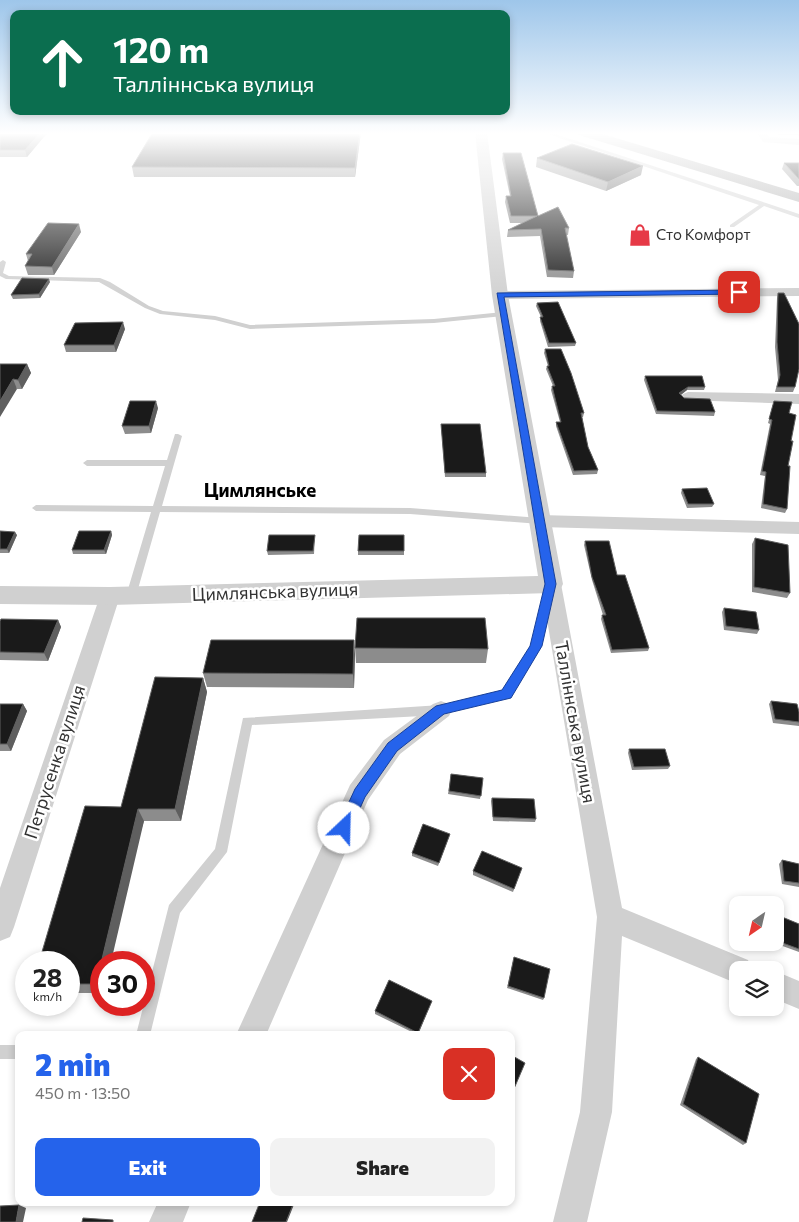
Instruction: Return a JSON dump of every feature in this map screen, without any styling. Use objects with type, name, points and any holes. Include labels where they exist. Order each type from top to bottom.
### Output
[{"type":"main road","points":[[770,189],[799,198]]},
{"type":"street","name":"Талліннська вулиця","points":[[488,189],[503,314],[610,917],[596,1112],[570,1222]]},
{"type":"street","points":[[500,295],[799,292]]},
{"type":"street","points":[[688,398],[799,399]]},
{"type":"street","points":[[540,521],[799,528]]},
{"type":"street","name":"Цимлянська вулиця","points":[[0,595],[120,596],[551,584]]},
{"type":"street","name":"Петрусенка вулиця","points":[[2,915],[120,596]]},
{"type":"street","points":[[253,1031],[359,793],[392,747],[441,710]]},
{"type":"street","points":[[610,917],[729,966]]},
{"type":"street","points":[[784,989],[799,995]]},
{"type":"street","points":[[166,1222],[173,1206]]},
{"type":"lane","points":[[718,189],[799,216]]},
{"type":"lane","points":[[732,226],[764,204]]},
{"type":"lane","points":[[3,262],[0,274],[8,278],[100,280],[162,313],[215,318],[250,327],[434,321],[503,314]]},
{"type":"lane","points":[[120,596],[156,509],[178,436]]},
{"type":"lane","points":[[87,462],[170,463]]},
{"type":"lane","points":[[36,508],[410,511],[540,521]]},
{"type":"lane","points":[[144,1031],[174,910],[221,852],[246,721],[441,710],[506,694],[536,646],[551,584]]},
{"type":"lane","points":[[0,1052],[15,1052]]},
{"type":"building","points":[[510,189],[531,189],[538,216],[558,207],[569,228],[565,228],[574,271],[548,270],[541,229],[508,230],[537,216],[511,216],[506,196],[511,196]]},
{"type":"building","points":[[48,223],[79,224],[52,267],[25,266],[32,254],[26,254]]},
{"type":"building","points":[[22,278],[49,279],[39,294],[11,295]]},
{"type":"building","points":[[778,293],[784,293],[799,324],[799,369],[795,387],[777,387],[780,375],[777,342]]},
{"type":"building","points":[[558,302],[576,343],[549,343],[540,317],[543,317],[537,303]]},
{"type":"building","points":[[123,322],[114,345],[64,345],[75,323]]},
{"type":"building","points":[[545,349],[561,349],[584,413],[581,413],[588,447],[598,470],[574,471],[556,422],[561,422],[552,386],[555,386],[547,366],[549,366]]},
{"type":"building","points":[[0,364],[27,364],[18,380],[13,379],[0,401]]},
{"type":"building","points":[[645,376],[702,376],[705,387],[688,387],[679,393],[684,398],[710,399],[715,412],[657,411]]},
{"type":"building","points":[[130,401],[156,401],[149,426],[122,426]]},
{"type":"building","points":[[774,401],[792,402],[789,413],[796,415],[788,466],[790,466],[787,509],[763,504],[766,472],[762,471],[772,420],[769,419]]},
{"type":"building","points":[[441,424],[480,424],[486,473],[445,473]]},
{"type":"building","points":[[707,488],[714,504],[688,504],[682,489]]},
{"type":"building","points":[[0,531],[15,532],[7,549],[0,549]]},
{"type":"building","points":[[79,531],[111,531],[104,550],[72,550]]},
{"type":"building","points":[[269,535],[315,535],[313,551],[267,551]]},
{"type":"building","points":[[359,535],[404,535],[404,551],[358,551]]},
{"type":"building","points":[[755,538],[788,545],[790,593],[754,587]]},
{"type":"building","points":[[585,541],[609,541],[617,575],[625,575],[649,648],[612,650],[602,615],[606,615],[592,577]]},
{"type":"building","points":[[724,608],[756,612],[759,630],[726,626]]},
{"type":"building","points":[[357,618],[485,618],[488,649],[355,648]]},
{"type":"building","points":[[1,619],[58,620],[44,653],[0,652]]},
{"type":"building","points":[[211,640],[354,640],[353,674],[203,673]]},
{"type":"building","points":[[155,677],[203,678],[175,809],[138,809],[104,951],[90,951],[90,984],[80,984],[80,951],[42,951],[85,806],[121,807]]},
{"type":"building","points":[[771,701],[797,704],[799,722],[775,719]]},
{"type":"building","points":[[0,704],[23,704],[7,744],[0,744]]},
{"type":"building","points":[[629,749],[665,749],[670,766],[634,767]]},
{"type":"building","points":[[451,774],[483,778],[481,796],[449,791]]},
{"type":"building","points":[[492,798],[534,799],[536,819],[493,817]]},
{"type":"building","points":[[423,824],[450,834],[439,863],[412,853]]},
{"type":"building","points":[[482,851],[522,868],[514,889],[473,871]]},
{"type":"building","points":[[782,860],[799,864],[799,883],[784,881]]},
{"type":"building","points":[[784,918],[799,924],[799,949],[784,943]]},
{"type":"building","points":[[514,957],[550,969],[544,998],[508,986]]},
{"type":"building","points":[[389,980],[432,1001],[419,1031],[414,1031],[375,1011]]},
{"type":"building","points":[[515,1057],[525,1063],[515,1086]]},
{"type":"building","points":[[698,1057],[759,1094],[746,1143],[683,1104]]},
{"type":"building","points":[[0,1206],[19,1206],[16,1222],[0,1222]]},
{"type":"building","points":[[258,1206],[292,1206],[286,1222],[252,1222]]},
{"type":"building","points":[[83,1218],[113,1220],[113,1222],[82,1222]]},
{"type":"place","name":"Сто Комфорт","points":[[640,235]]},
{"type":"district","name":"Цимлянське","points":[[260,490]]},
{"type":"route","points":[[344,828],[359,793],[392,747],[441,710],[506,694],[536,646],[551,584],[500,295],[739,292]]}]
